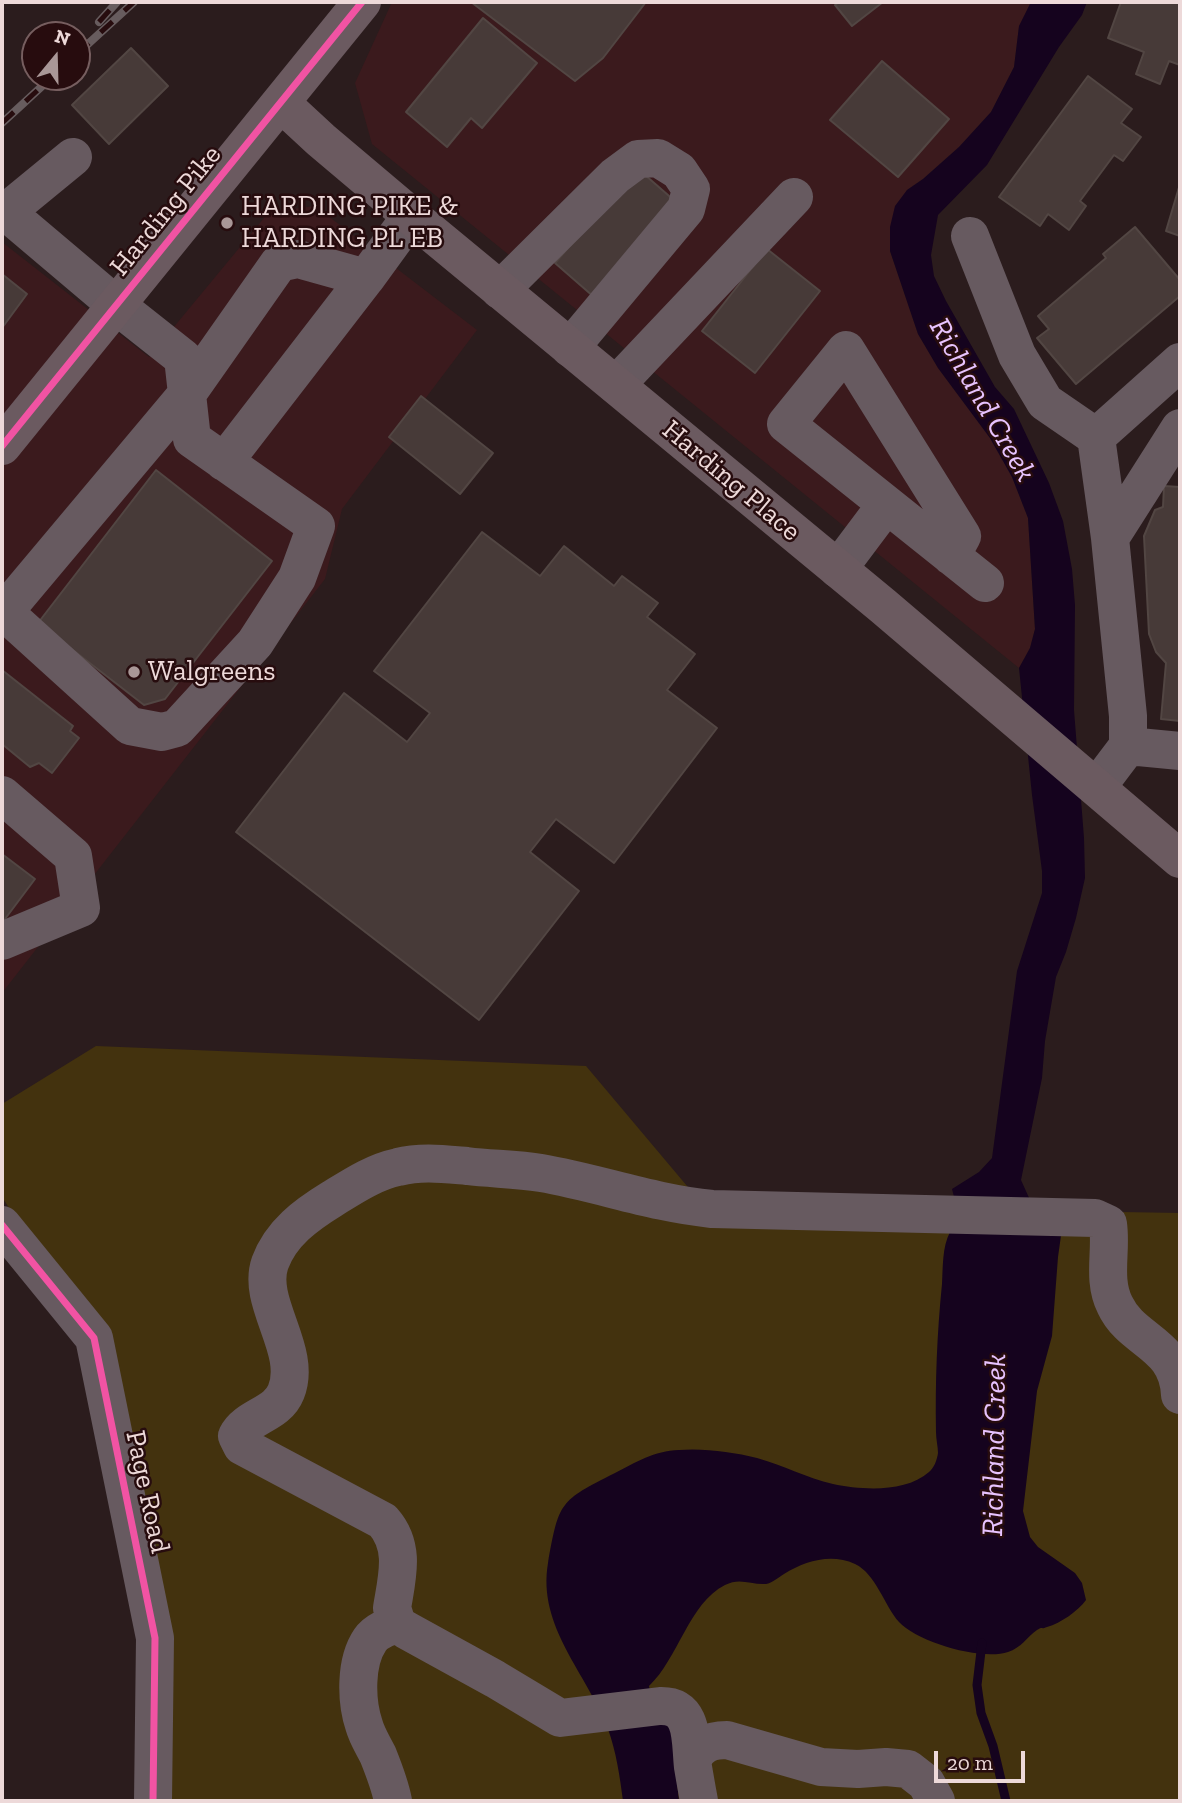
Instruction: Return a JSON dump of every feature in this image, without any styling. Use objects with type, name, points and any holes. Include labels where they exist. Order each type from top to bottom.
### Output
[{"type":"main road","name":"Harding Pike","points":[[2,446],[362,2]]},
{"type":"main road","name":"Harding Place","points":[[281,103],[411,216],[1088,778],[1180,859]]},
{"type":"street","points":[[73,157],[6,212],[183,358],[187,394],[192,439],[316,526],[297,578],[255,643],[177,728],[162,732],[130,726],[3,611],[187,394],[279,263],[298,259],[366,278]]},
{"type":"street","points":[[500,290],[615,176],[638,159],[658,158],[679,171],[691,189],[686,209],[570,348]]},
{"type":"street","points":[[615,385],[794,197]]},
{"type":"street","points":[[224,462],[411,216]]},
{"type":"street","points":[[970,236],[1017,355],[1045,402],[1096,437],[1110,538],[1128,716],[1128,746]]},
{"type":"street","points":[[951,556],[962,537],[846,350],[786,424],[887,505],[951,556],[985,583]]},
{"type":"street","points":[[1096,437],[1180,362]]},
{"type":"street","points":[[1110,538],[1180,428]]},
{"type":"street","points":[[838,569],[887,505]]},
{"type":"street","points":[[1088,778],[1128,746],[1180,751]]},
{"type":"street","points":[[2,795],[73,856],[81,908],[2,941]]},
{"type":"street","points":[[699,1801],[690,1731],[686,1718],[672,1706],[560,1718],[503,1683],[419,1639],[397,1624],[392,1608],[398,1556],[390,1530],[383,1521],[242,1446],[236,1436],[242,1426],[273,1409],[286,1392],[288,1358],[271,1296],[269,1265],[285,1236],[307,1215],[367,1179],[395,1167],[424,1163],[541,1173],[649,1199],[702,1208],[1095,1218],[1108,1224],[1107,1269],[1114,1304],[1134,1328],[1168,1359],[1177,1372],[1180,1395]]},
{"type":"street","name":"Page Road","points":[[2,1225],[94,1339],[155,1638],[153,1801]]},
{"type":"street","points":[[393,1801],[384,1771],[363,1724],[359,1703],[359,1679],[370,1640],[376,1633],[397,1624]]},
{"type":"street","points":[[693,1759],[702,1746],[717,1740],[727,1740],[821,1767],[897,1767],[918,1775],[936,1801]]},
{"type":"shaded area","points":[[392,2],[1031,2],[1019,27],[1014,67],[991,112],[959,147],[907,190],[890,251],[918,334],[938,368],[990,438],[1012,477],[1028,518],[1035,629],[1030,648],[1019,668],[372,144],[355,83]]},
{"type":"shaded area","points":[[315,206],[477,330],[342,509],[325,579],[2,993],[2,242],[149,357],[269,212]]},
{"type":"shaded area","points":[[96,1046],[586,1066],[703,1205],[1180,1213],[1180,1801],[153,1801],[155,1638],[94,1339],[2,1197],[2,1104]]},
{"type":"water","name":"Richland Creek","points":[[1031,2],[1087,2],[1082,15],[1059,47],[987,165],[938,215],[931,255],[934,276],[946,301],[995,387],[1014,409],[1049,483],[1063,521],[1072,569],[1075,605],[1074,710],[1085,878],[1076,918],[1056,977],[1045,1041],[1042,1078],[1021,1180],[1030,1200],[1064,1214],[1052,1336],[1037,1391],[1023,1511],[1030,1537],[1038,1547],[1075,1573],[1082,1583],[1086,1600],[1069,1616],[1037,1630],[1013,1650],[983,1654],[935,1643],[908,1629],[899,1622],[869,1575],[855,1564],[846,1561],[828,1559],[809,1562],[766,1584],[741,1581],[725,1585],[702,1605],[659,1675],[649,1686],[652,1699],[670,1718],[679,1801],[623,1801],[608,1729],[566,1649],[550,1608],[548,1563],[555,1527],[559,1515],[572,1498],[596,1482],[661,1452],[698,1450],[738,1454],[833,1484],[857,1488],[908,1484],[929,1472],[938,1456],[936,1377],[943,1258],[950,1232],[960,1220],[952,1189],[979,1172],[992,1158],[1017,971],[1042,893],[1042,871],[1019,668],[1030,648],[1035,629],[1028,518],[1012,477],[990,438],[938,368],[918,334],[890,251],[890,227],[895,206],[907,190],[959,147],[991,112],[1014,67],[1019,26]]},
{"type":"building","points":[[471,2],[646,2],[603,58],[575,81]]},
{"type":"building","points":[[839,2],[883,2],[852,26],[835,5]]},
{"type":"building","points":[[1121,2],[1180,2],[1180,65],[1169,61],[1160,84],[1136,74],[1144,52],[1108,38]]},
{"type":"building","points":[[483,18],[537,63],[482,128],[471,118],[447,147],[406,112]]},
{"type":"building","points":[[131,48],[168,86],[109,144],[72,105],[86,91],[91,91],[91,87]]},
{"type":"building","points":[[882,61],[949,119],[898,177],[830,120]]},
{"type":"building","points":[[1088,76],[1132,109],[1121,123],[1141,137],[1123,161],[1114,155],[1080,201],[1086,206],[1069,230],[1048,214],[1040,226],[999,197]]},
{"type":"building","points":[[637,168],[676,202],[594,297],[555,263]]},
{"type":"building","points":[[1180,184],[1180,236],[1166,231]]},
{"type":"building","points":[[1135,227],[1180,280],[1180,296],[1076,384],[1037,338],[1049,329],[1038,316],[1106,258],[1103,254]]},
{"type":"building","points":[[767,249],[820,291],[755,373],[702,331]]},
{"type":"building","points":[[2,274],[27,294],[2,328]]},
{"type":"building","points":[[421,396],[493,453],[460,494],[389,437]]},
{"type":"building","name":"Walgreens","points":[[156,470],[272,561],[165,699],[144,705],[38,623]]},
{"type":"building","points":[[1164,486],[1180,487],[1180,721],[1161,719],[1166,663],[1156,652],[1149,634],[1144,536],[1155,510],[1163,507]]},
{"type":"building","points":[[482,532],[540,576],[564,546],[614,586],[622,576],[658,603],[647,617],[695,654],[667,690],[717,728],[614,863],[556,819],[530,852],[579,891],[479,1020],[236,832],[344,693],[407,742],[430,713],[374,671]]},
{"type":"building","points":[[2,670],[73,726],[70,731],[79,738],[52,773],[39,763],[30,767],[2,744]]},
{"type":"building","points":[[2,854],[35,879],[2,923]]},
{"type":"waterway","points":[[982,1643],[977,1685],[981,1713],[993,1746],[1006,1801]]},
{"type":"railway","points":[[99,22],[117,2]]},
{"type":"railway","points":[[91,41],[134,2]]},
{"type":"railway","points":[[2,123],[37,91]]},
{"type":"cycle path","points":[[2,446],[362,2]]},
{"type":"cycle path","points":[[2,1225],[94,1338],[155,1638],[153,1801]]},
{"type":"place","name":"HARDING PIKE & HARDING PL EB","points":[[227,223]]},
{"type":"place","name":"Walgreens","points":[[134,672]]}]
